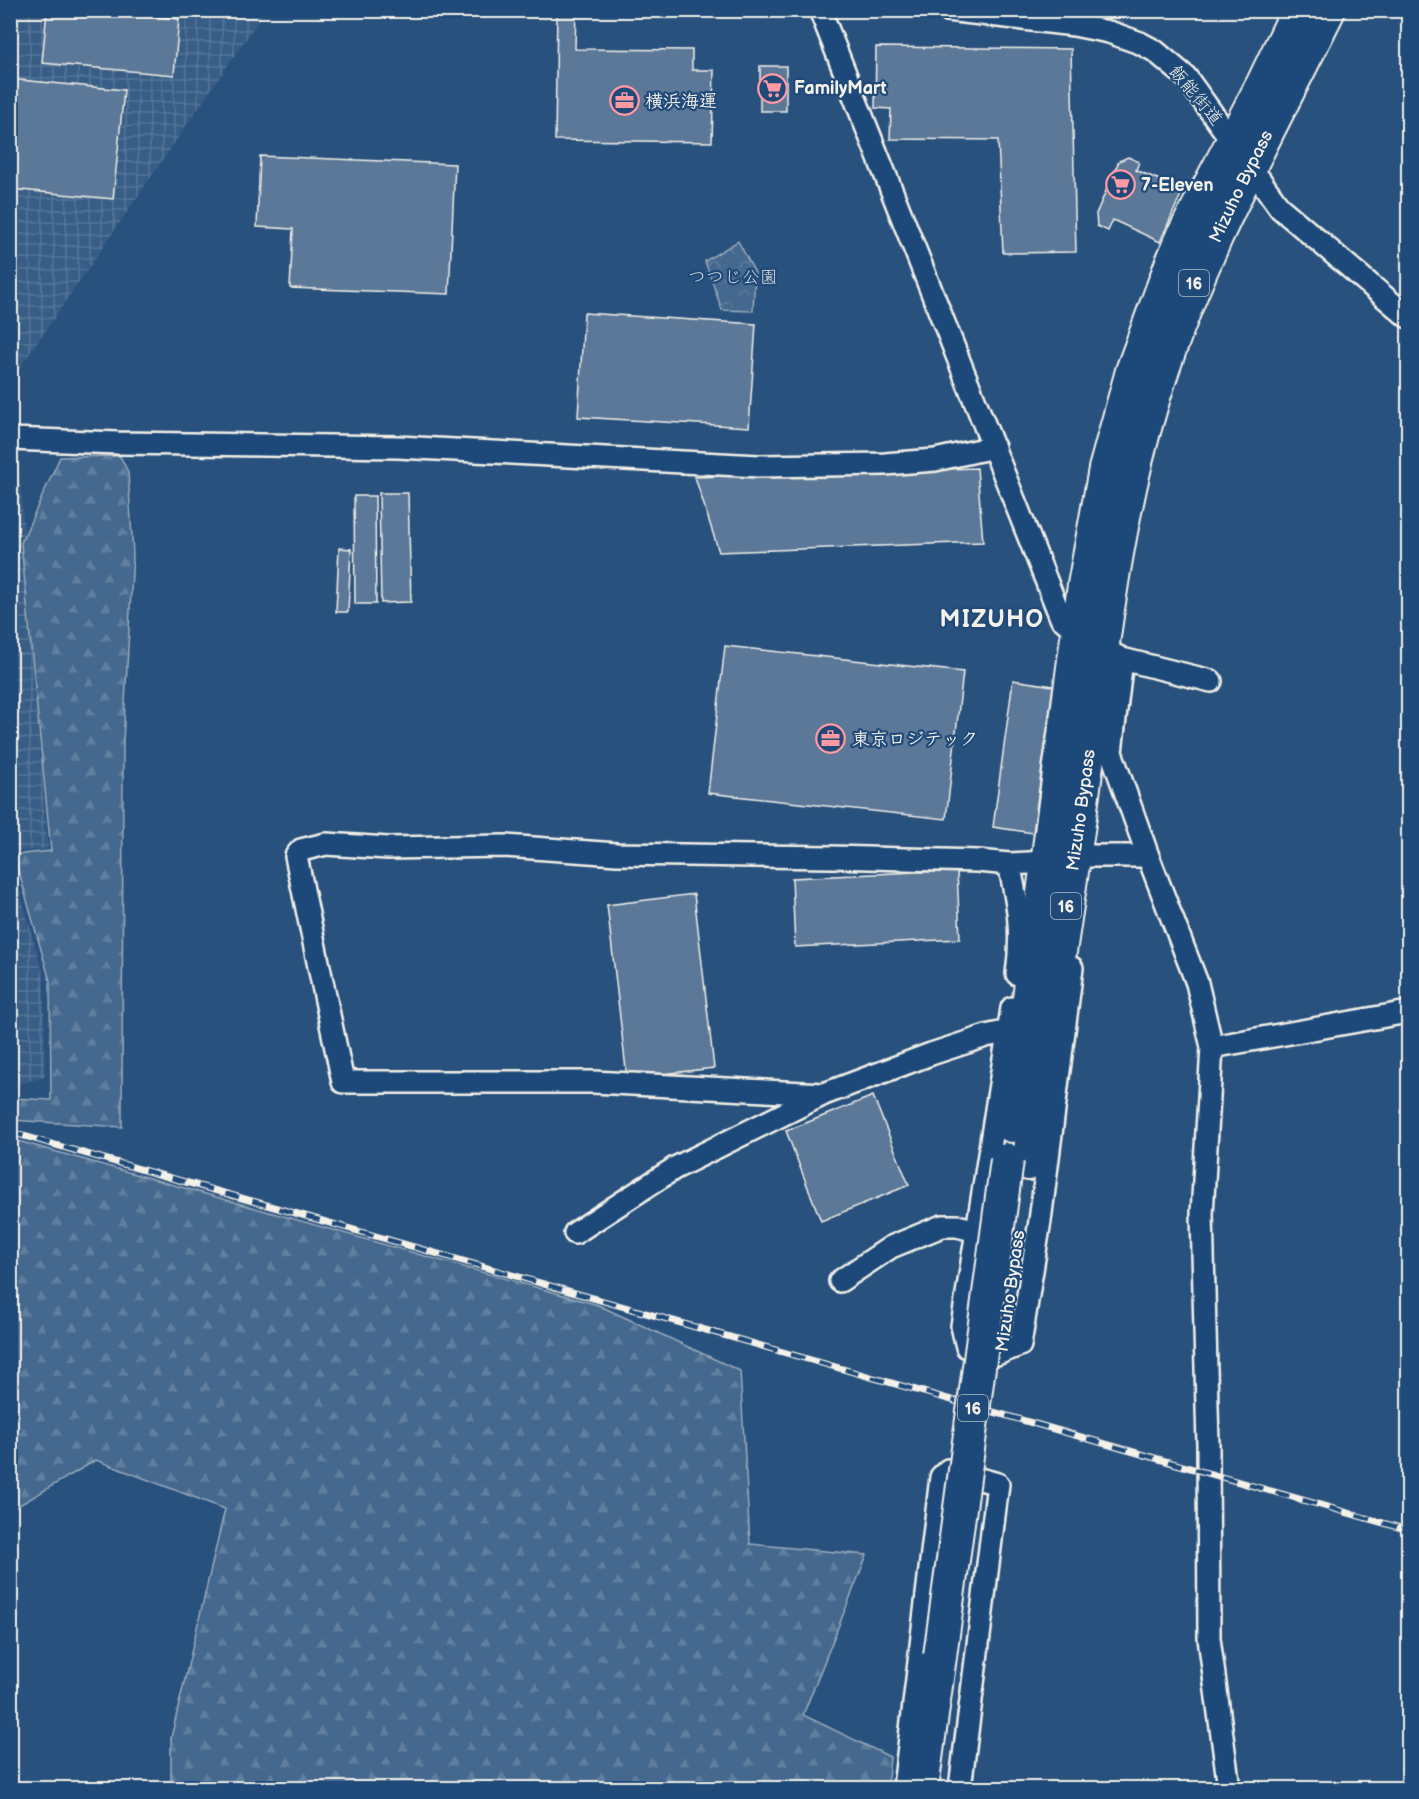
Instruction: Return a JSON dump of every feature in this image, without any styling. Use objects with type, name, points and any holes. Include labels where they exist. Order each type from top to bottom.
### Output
[{"type":"highway","name":"Mizuho Bypass","points":[[942,1788],[950,1658],[1018,1162],[1047,862],[1101,647],[1084,585],[1105,469],[1132,371],[1185,232],[1298,10]]},
{"type":"highway","name":"Mizuho Bypass","points":[[1018,1162],[1079,846],[1101,647],[1132,477],[1152,404],[1205,257],[1329,10]]},
{"type":"highway","name":"Mizuho Bypass","points":[[922,1788],[950,1658]]},
{"type":"street","points":[[820,10],[1061,618],[1101,647],[1211,681]]},
{"type":"street","name":"飯能街道","points":[[947,10],[1074,25],[1109,32],[1140,43],[1167,60],[1186,77],[1280,208],[1408,317]]},
{"type":"street","points":[[10,439],[398,447],[759,466],[885,464],[935,460],[994,447]]},
{"type":"street","points":[[1101,647],[1112,752],[1148,856],[1197,983],[1212,1047],[1202,1214],[1208,1445],[1209,1638],[1229,1788]]},
{"type":"street","points":[[824,1094],[593,1082],[343,1082],[296,856],[301,850],[326,844],[388,848],[505,846],[617,854],[832,857],[1009,864],[1047,862]]},
{"type":"street","points":[[1009,864],[1020,920],[1020,953],[962,1326],[967,1347],[997,1354],[1020,1345],[1040,1221],[1068,1006],[1075,944],[1079,846],[1148,856]]},
{"type":"street","points":[[1212,1047],[1408,1012]]},
{"type":"street","points":[[575,1233],[675,1168],[824,1094],[931,1054],[1009,1031]]},
{"type":"street","points":[[840,1281],[891,1247],[942,1226],[957,1226],[977,1231]]},
{"type":"street","points":[[904,1788],[941,1477],[948,1470],[998,1484],[960,1788]]},
{"type":"shaded area","points":[[11,11],[265,11],[11,381]]},
{"type":"shaded area","points":[[11,449],[18,450],[48,849],[11,852]]},
{"type":"shaded area","points":[[10,856],[44,977],[45,1077],[11,1086]]},
{"type":"green space","name":"つつじ公園","points":[[738,241],[755,273],[753,311],[722,310],[705,261]]},
{"type":"green space","points":[[120,456],[128,472],[133,554],[123,742],[122,1127],[11,1120],[11,1098],[51,1100],[50,981],[14,855],[51,851],[21,543],[60,457]]},
{"type":"green space","points":[[11,1139],[598,1305],[740,1371],[750,1544],[867,1555],[803,1715],[890,1757],[887,1788],[171,1788],[171,1738],[225,1509],[96,1460],[11,1510]]},
{"type":"building","points":[[47,10],[86,10],[179,19],[174,75],[42,63]]},
{"type":"building","points":[[557,10],[576,10],[575,49],[692,50],[692,70],[714,70],[712,142],[555,140]]},
{"type":"building","points":[[876,47],[1071,49],[1076,252],[1003,253],[998,140],[890,139],[891,109],[875,108]]},
{"type":"building","name":"FamilyMart","points":[[760,66],[786,66],[786,111],[760,111]]},
{"type":"building","points":[[10,79],[124,90],[113,199],[10,189]]},
{"type":"building","points":[[260,156],[455,164],[449,294],[290,288],[293,229],[257,227]]},
{"type":"building","points":[[1128,157],[1139,162],[1136,170],[1183,190],[1160,242],[1113,220],[1108,231],[1097,226],[1096,214],[1119,161]]},
{"type":"building","points":[[584,313],[756,324],[749,427],[578,417]]},
{"type":"building","points":[[977,468],[983,542],[719,552],[695,477]]},
{"type":"building","points":[[379,493],[408,493],[411,602],[381,603]]},
{"type":"building","points":[[354,496],[375,496],[376,604],[355,604]]},
{"type":"building","points":[[339,548],[351,549],[348,612],[336,612]]},
{"type":"building","points":[[725,646],[963,672],[946,819],[708,793]]},
{"type":"building","points":[[1013,680],[1053,686],[1033,833],[993,827]]},
{"type":"building","points":[[957,870],[960,939],[795,947],[792,878]]},
{"type":"building","points":[[694,894],[714,1068],[627,1078],[607,905]]},
{"type":"building","points":[[873,1096],[909,1185],[821,1221],[786,1131]]},
{"type":"railway","points":[[10,1132],[1408,1530]]},
{"type":"place","name":"FamilyMart","points":[[773,88]]},
{"type":"place","name":"横浜海運","points":[[624,101]]},
{"type":"place","name":"7-Eleven","points":[[1120,185]]},
{"type":"place","name":"東京ロジテック","points":[[831,739]]},
{"type":"district","name":"MIZUHO","points":[[992,619]]}]
